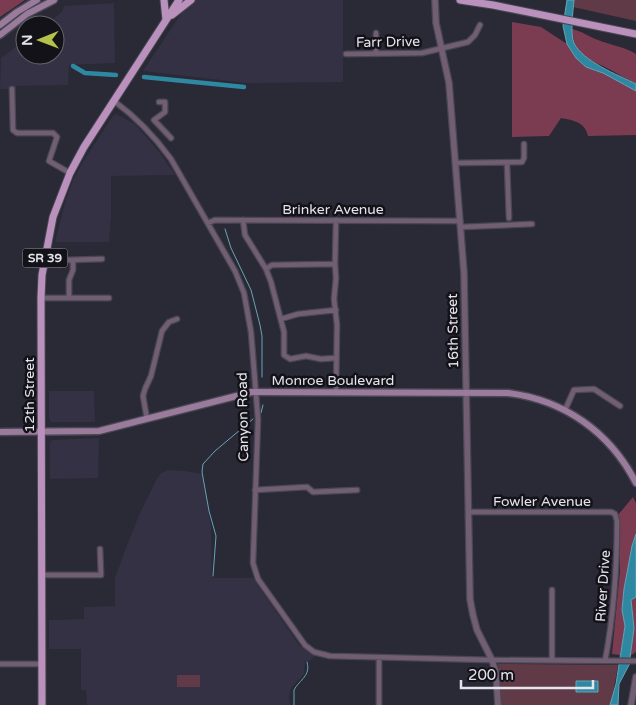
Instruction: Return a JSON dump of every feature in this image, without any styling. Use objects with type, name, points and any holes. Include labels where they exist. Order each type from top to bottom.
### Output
[{"type":"main road","points":[[0,25],[17,12],[38,0]]},
{"type":"main road","points":[[0,35],[29,13],[54,0]]},
{"type":"main road","points":[[164,0],[166,20]]},
{"type":"main road","name":"SR 39","points":[[114,101],[179,0]]},
{"type":"main road","points":[[166,20],[191,0]]},
{"type":"main road","points":[[460,0],[582,22],[636,34]]},
{"type":"main road","name":"12th Street","points":[[42,705],[42,275],[53,218],[70,173],[84,147],[114,101]]},
{"type":"main road","name":"Monroe Boulevard","points":[[0,432],[99,430],[256,392],[467,392],[519,395],[546,402],[586,422],[604,438],[625,463],[636,483]]},
{"type":"street","name":"16th Street","points":[[435,0],[436,23],[449,83],[464,272],[470,599],[477,630],[492,660]]},
{"type":"street","name":"Farr Drive","points":[[346,54],[422,53],[442,49],[468,42],[475,35],[480,25]]},
{"type":"street","points":[[376,33],[376,54]]},
{"type":"street","points":[[12,89],[13,130],[17,133],[53,133],[57,136],[49,161],[70,173]]},
{"type":"street","name":"Canyon Road","points":[[114,101],[131,114],[162,146],[235,271],[244,293],[251,332],[258,428],[253,553],[256,574],[305,645],[314,652],[324,655],[492,660],[634,661]]},
{"type":"street","points":[[159,102],[165,102],[165,112],[154,120],[171,138]]},
{"type":"street","points":[[455,163],[518,163],[523,160],[524,144]]},
{"type":"street","points":[[507,163],[509,218]]},
{"type":"street","name":"Brinker Avenue","points":[[208,223],[214,220],[336,220],[532,224]]},
{"type":"street","points":[[243,220],[245,235],[266,269],[271,282],[284,332],[283,351],[286,358],[306,356],[321,359],[336,358]]},
{"type":"street","points":[[336,220],[334,299],[337,325],[336,392]]},
{"type":"street","points":[[66,260],[102,260]]},
{"type":"street","points":[[69,297],[69,282],[73,270],[73,260]]},
{"type":"street","points":[[266,269],[272,265],[335,264]]},
{"type":"street","points":[[41,298],[109,298]]},
{"type":"street","points":[[281,319],[298,314],[336,310]]},
{"type":"street","points":[[147,419],[143,396],[144,389],[151,376],[162,331],[169,322],[177,319]]},
{"type":"street","points":[[565,410],[574,390],[594,389],[620,406]]},
{"type":"street","points":[[255,490],[307,487],[313,492],[357,490]]},
{"type":"street","name":"Fowler Avenue","points":[[469,512],[611,512],[615,514]]},
{"type":"street","name":"River Drive","points":[[605,660],[611,631],[617,571],[617,521],[615,514]]},
{"type":"street","points":[[42,575],[101,575],[100,549]]},
{"type":"street","points":[[552,590],[552,660]]},
{"type":"street","points":[[378,657],[378,705]]},
{"type":"street","points":[[492,660],[496,673],[498,705]]},
{"type":"street","points":[[0,664],[42,664]]},
{"type":"street","points":[[630,705],[636,677]]},
{"type":"shaded area","points":[[0,0],[25,0],[0,17]]},
{"type":"shaded area","points":[[194,0],[343,0],[343,82],[246,83],[143,71],[183,11]]},
{"type":"shaded area","points":[[574,0],[636,0],[636,21],[573,7]]},
{"type":"shaded area","points":[[114,3],[115,63],[69,65],[68,85],[16,86],[16,89],[0,89],[1,58],[15,48],[15,65],[65,65],[65,15],[58,15],[62,12],[64,6]]},
{"type":"shaded area","points":[[512,22],[541,27],[567,44],[576,58],[586,67],[603,73],[636,91],[636,135],[588,136],[581,125],[561,118],[549,136],[512,137]]},
{"type":"shaded area","points":[[572,29],[636,54],[636,84],[581,54],[575,44]]},
{"type":"shaded area","points":[[116,114],[135,124],[160,153],[175,175],[111,176],[109,242],[55,242],[73,180],[84,160]]},
{"type":"shaded area","points":[[49,391],[94,391],[95,422],[51,422],[49,418]]},
{"type":"shaded area","points":[[99,438],[98,478],[50,479],[50,443],[52,440]]},
{"type":"shaded area","points":[[168,470],[202,474],[211,527],[212,578],[253,578],[299,645],[315,657],[305,661],[304,674],[291,688],[290,705],[87,705],[86,690],[81,690],[81,649],[49,649],[49,620],[84,619],[84,607],[115,606],[115,578],[123,556],[139,515],[156,480],[161,473]]},
{"type":"shaded area","points":[[633,497],[636,503],[636,534],[624,589],[622,610],[625,626],[620,655],[612,654],[620,571],[618,515]]},
{"type":"shaded area","points":[[636,597],[636,652],[630,656],[634,628],[631,600]]},
{"type":"shaded area","points":[[498,664],[618,665],[611,705],[501,705]]},
{"type":"shaded area","points":[[177,675],[200,675],[200,687],[177,687]]},
{"type":"water","points":[[567,0],[574,0],[572,34],[578,50],[592,62],[636,84],[636,91],[603,73],[586,67],[576,58],[567,44],[563,26]]},
{"type":"water","points":[[636,534],[636,597],[631,600],[634,628],[629,665],[619,684],[618,705],[610,705],[616,684],[625,626],[622,610],[624,589]]},
{"type":"water","points":[[576,681],[598,681],[598,692],[576,692]]},
{"type":"waterway","points":[[73,66],[85,73],[116,75]]},
{"type":"waterway","points":[[144,77],[244,87]]},
{"type":"waterway","points":[[225,229],[231,248],[251,290],[260,325],[262,336],[262,377]]},
{"type":"waterway","points":[[261,413],[263,405]]},
{"type":"waterway","points":[[213,576],[216,536],[209,511],[202,472],[203,464],[215,451],[253,419]]},
{"type":"waterway","points":[[294,705],[294,690],[308,671],[307,662]]}]
